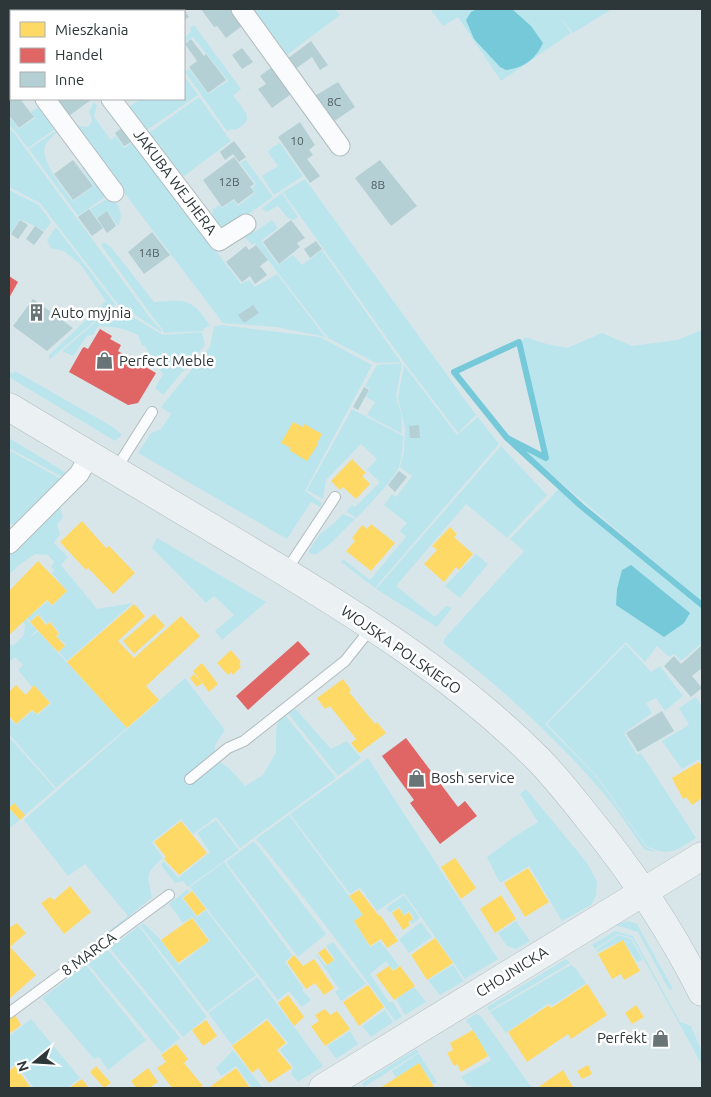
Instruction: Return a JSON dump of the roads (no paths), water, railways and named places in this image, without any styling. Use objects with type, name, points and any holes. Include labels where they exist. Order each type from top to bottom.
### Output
[{"type":"street","points":[[241,9],[340,146]]},
{"type":"street","points":[[45,100],[118,197]]},
{"type":"street","name":"JAKUBA WEJHERA","points":[[112,100],[219,241],[246,224]]},
{"type":"street","name":"WOJSKA POLSKIEGO","points":[[9,407],[286,572],[373,626],[441,674],[541,762],[608,842],[643,891],[702,992]]},
{"type":"street","points":[[9,544],[79,474],[90,455]]},
{"type":"street","name":"CHOJNICKA","points":[[323,1088],[702,856]]},
{"type":"lane","points":[[115,470],[152,412]]},
{"type":"lane","points":[[286,572],[297,552],[334,497]]},
{"type":"lane","points":[[190,779],[228,748],[244,741],[345,661],[373,626]]},
{"type":"lane","name":"8 MARCA","points":[[9,1013],[169,895]]},
{"type":"water","points":[[477,9],[512,9],[531,26],[543,43],[537,54],[524,65],[506,70],[500,67],[474,39],[466,20],[471,12]]},
{"type":"water","points":[[631,565],[690,613],[684,623],[664,637],[616,605],[617,589],[622,570]]},
{"type":"waterway","points":[[507,438],[546,458],[519,342],[454,372],[507,438],[581,506],[702,605]]},
{"type":"place","name":"Auto myjnia","points":[[37,313]]},
{"type":"place","name":"Perfect Meble","points":[[105,361]]},
{"type":"place","name":"Bosh service","points":[[417,778]]},
{"type":"place","name":"Perfekt","points":[[661,1038]]}]
